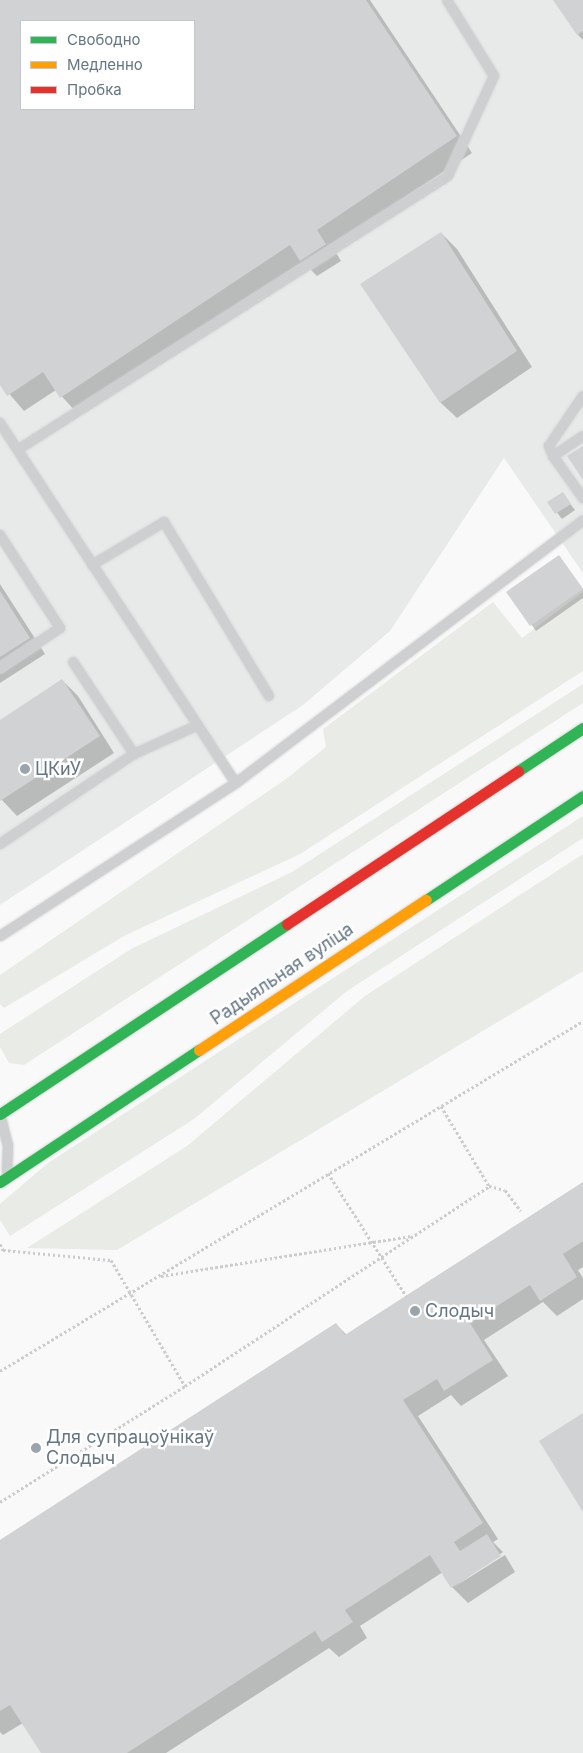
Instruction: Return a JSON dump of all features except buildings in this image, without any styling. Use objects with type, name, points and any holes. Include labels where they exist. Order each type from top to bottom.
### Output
[{"type":"main road","points":[[0,1114],[583,728]]},
{"type":"main road","name":"Радыяльная вуліца","points":[[2,1181],[583,796]]},
{"type":"lane","points":[[19,449],[448,176],[494,76],[447,0]]},
{"type":"lane","points":[[583,396],[549,446],[553,456],[583,498]]},
{"type":"lane","points":[[0,423],[19,449],[92,565],[236,783]]},
{"type":"lane","points":[[553,456],[583,436]]},
{"type":"lane","points":[[0,936],[236,783],[583,521]]},
{"type":"lane","points":[[92,565],[164,522],[269,696]]},
{"type":"lane","points":[[0,535],[60,628],[0,668]]},
{"type":"lane","points":[[73,662],[134,754]]},
{"type":"lane","points":[[0,844],[134,754],[198,725]]},
{"type":"lane","points":[[0,1114],[10,1161],[2,1181]]},
{"type":"path","points":[[0,1371],[583,1021]]},
{"type":"path","points":[[441,1106],[489,1186],[505,1190],[521,1211]]},
{"type":"path","points":[[328,1173],[406,1296]]},
{"type":"path","points":[[0,1502],[185,1386],[489,1186]]},
{"type":"path","points":[[158,1276],[370,1240],[414,1235]]},
{"type":"path","points":[[0,1244],[3,1250],[111,1260],[185,1386]]},
{"type":"shaded area","points":[[0,0],[583,0],[583,573],[504,458],[390,631],[303,705],[0,905]]},
{"type":"shaded area","points":[[583,592],[583,671],[300,854],[124,936],[4,1008],[0,1004],[0,975],[286,779],[326,747],[323,729],[493,602],[522,638]]},
{"type":"shaded area","points":[[583,684],[583,703],[24,1065],[9,1063],[0,1047],[0,1034],[131,949],[292,872]]},
{"type":"shaded area","points":[[583,816],[583,838],[347,991],[194,1119],[10,1236],[0,1220],[0,1204],[48,1163]]},
{"type":"shaded area","points":[[583,854],[583,971],[117,1250],[27,1248],[187,1146],[365,996]]},
{"type":"shaded area","points":[[583,1182],[583,1753],[0,1753],[0,1540],[336,1323],[345,1335]]},
{"type":"traffic: fast","points":[[518,771],[583,728]]},
{"type":"traffic: fast","points":[[426,900],[583,796]]},
{"type":"traffic: fast","points":[[0,1114],[287,924]]},
{"type":"traffic: fast","points":[[0,1182],[199,1050]]},
{"type":"traffic: slow","points":[[199,1050],[426,900]]},
{"type":"traffic: jam","points":[[287,924],[518,771]]},
{"type":"place","name":"ЦКиУ","points":[[25,769]]},
{"type":"place","name":"Слодыч","points":[[415,1311]]},
{"type":"place","name":"Для супрацоўнікаў Слодыч","points":[[36,1448]]}]
